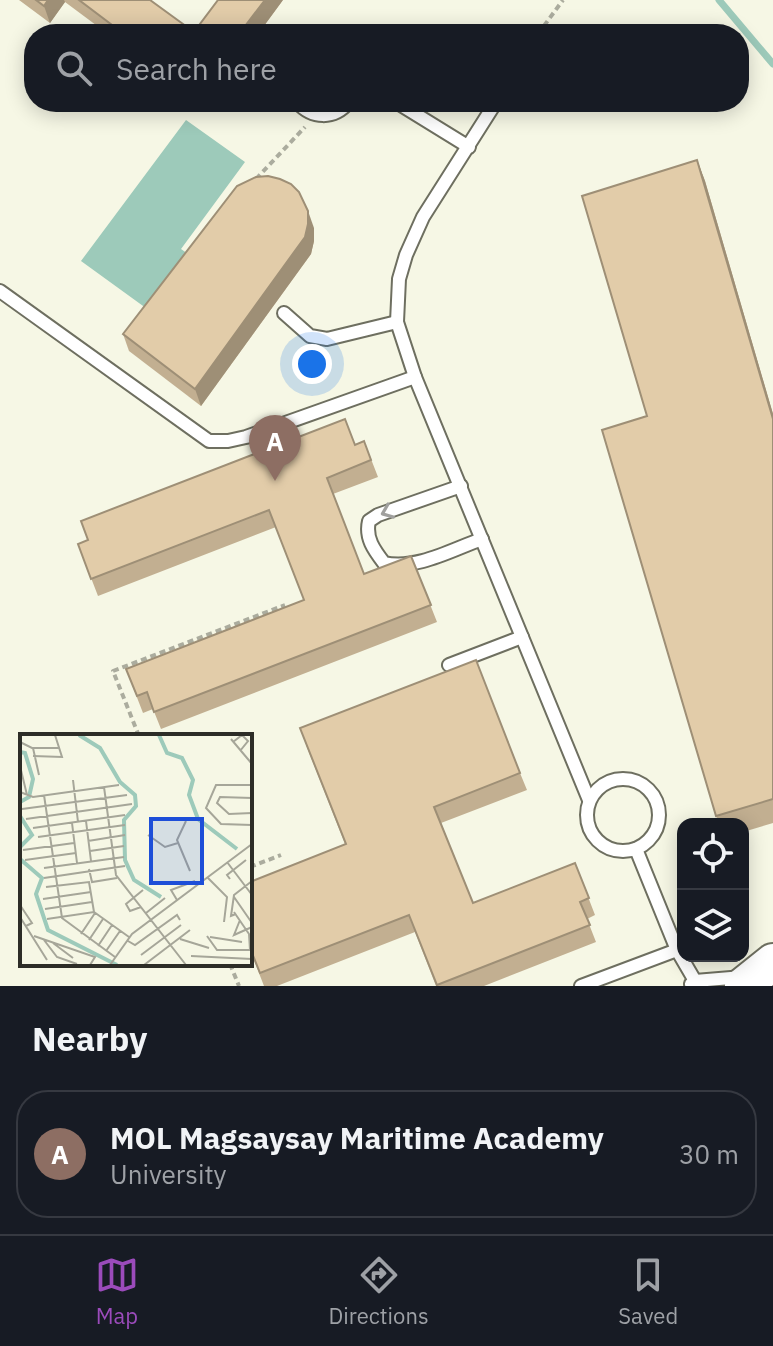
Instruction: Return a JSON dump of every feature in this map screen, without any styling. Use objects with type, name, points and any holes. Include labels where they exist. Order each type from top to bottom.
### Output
[{"type":"lane","points":[[309,112],[327,116],[337,112]]},
{"type":"lane","points":[[412,112],[469,147]]},
{"type":"lane","points":[[490,112],[423,217],[406,255],[399,279],[397,322],[415,377],[589,800]]},
{"type":"lane","points":[[0,291],[209,441],[246,437],[415,377]]},
{"type":"lane","points":[[284,313],[310,336],[327,339],[397,322]]},
{"type":"lane","points":[[461,486],[378,515],[369,521],[369,538],[384,563],[398,566],[482,539]]},
{"type":"lane","points":[[449,665],[522,637]]},
{"type":"lane","points":[[624,779],[635,781],[652,794],[657,804],[659,814],[653,834],[636,849],[615,851],[605,847],[597,840],[587,821],[589,800],[604,784],[624,779]]},
{"type":"lane","points":[[581,986],[677,950],[636,849]]},
{"type":"lane","points":[[683,962],[694,984],[757,975]]},
{"type":"path","points":[[545,24],[563,0]]},
{"type":"path","points":[[255,180],[316,115]]},
{"type":"path","points":[[138,734],[113,671],[285,605]]},
{"type":"path","points":[[252,866],[281,855]]},
{"type":"path","points":[[231,966],[239,986]]},
{"type":"water","points":[[186,120],[245,162],[181,249],[191,256],[150,311],[81,261]]},
{"type":"building","points":[[79,0],[150,0],[183,24],[111,24]]},
{"type":"building","points":[[218,0],[265,0],[247,24],[200,24]]},
{"type":"building","points":[[697,160],[773,419],[773,799],[716,816],[602,430],[647,416],[582,196]]},
{"type":"building","points":[[268,176],[291,184],[299,192],[308,211],[305,237],[195,389],[123,334],[237,186],[256,177]]},
{"type":"building","points":[[345,419],[355,445],[364,441],[371,460],[327,478],[364,574],[411,556],[431,605],[154,712],[147,692],[137,696],[126,669],[304,600],[269,510],[91,579],[78,544],[88,540],[81,521]]},
{"type":"building","points":[[476,660],[520,773],[434,807],[473,903],[575,863],[589,898],[580,902],[590,925],[437,985],[409,915],[260,973],[252,953],[252,881],[346,844],[300,728]]},
{"type":"waterway","points":[[719,0],[739,24]]},
{"type":"waterway","points":[[749,36],[773,64]]},
{"type":"place","name":"MOL Magsaysay Maritime Academy","points":[[275,481]]}]
